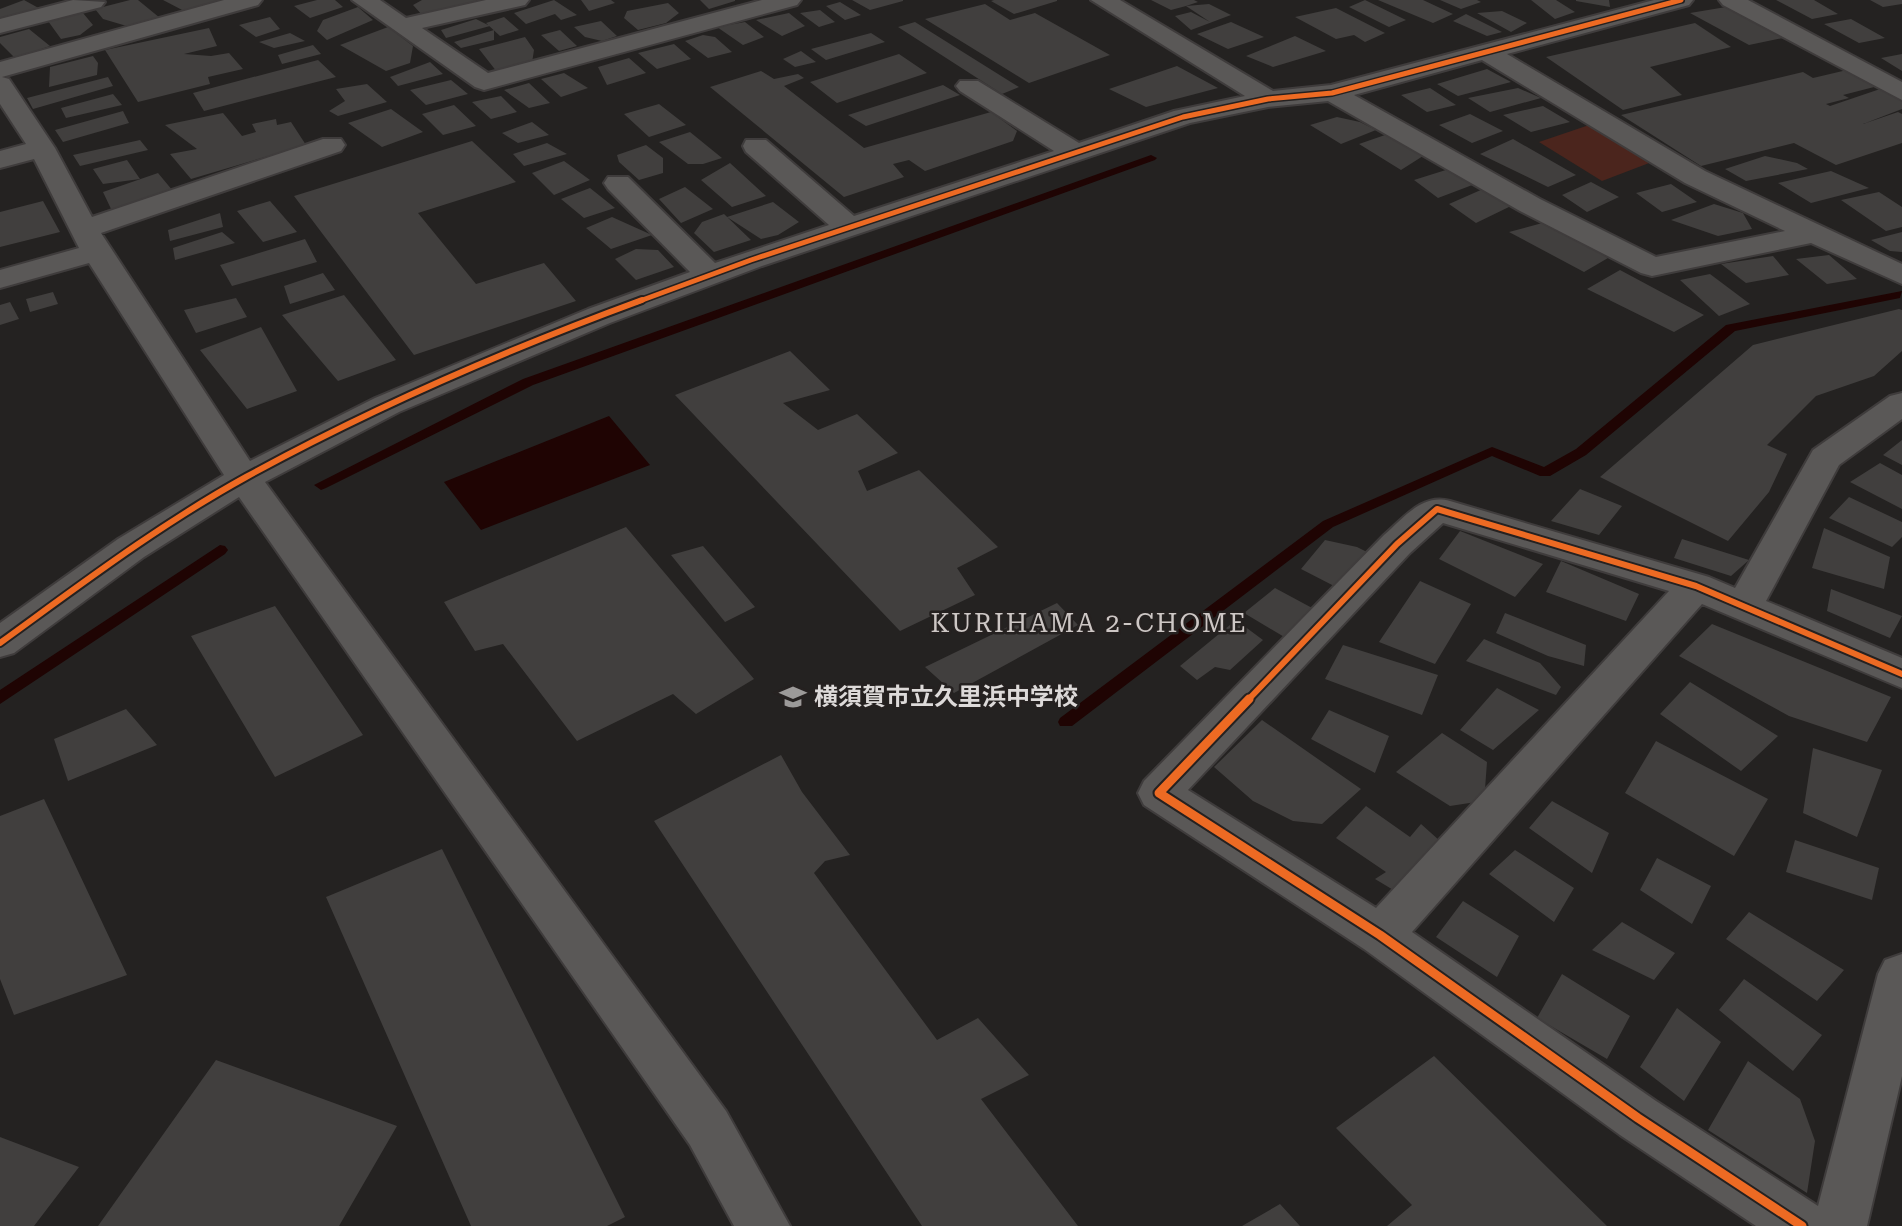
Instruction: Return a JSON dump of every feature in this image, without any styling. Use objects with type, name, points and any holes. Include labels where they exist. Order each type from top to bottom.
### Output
[{"type":"street","points":[[250,0],[1,84],[42,148],[91,240],[244,478],[708,1128],[763,1226]]},
{"type":"street","points":[[364,0],[405,25],[484,82],[789,0]]},
{"type":"street","points":[[405,25],[517,0]]},
{"type":"street","points":[[1102,0],[1268,99]]},
{"type":"street","points":[[0,643],[131,548],[244,478],[387,405],[599,316],[710,275],[1208,110],[1268,99],[1332,93],[1489,54],[1681,0]]},
{"type":"street","points":[[1731,0],[1902,92]]},
{"type":"street","points":[[0,26],[93,2]]},
{"type":"street","points":[[1489,54],[1695,177],[1902,275]]},
{"type":"street","points":[[969,86],[1077,153]]},
{"type":"street","points":[[1332,93],[1530,205],[1652,267],[1816,233]]},
{"type":"street","points":[[0,279],[91,240],[332,145]]},
{"type":"street","points":[[756,146],[850,228]]},
{"type":"street","points":[[0,160],[42,148]]},
{"type":"street","points":[[618,183],[710,275]]},
{"type":"street","points":[[1743,607],[1825,458],[1902,403]]},
{"type":"street","points":[[1802,1226],[1638,1118],[1380,935],[1159,793],[1396,544],[1437,509],[1696,586],[1902,674]]},
{"type":"street","points":[[1380,935],[1696,586]]},
{"type":"street","points":[[1840,1226],[1902,974]]},
{"type":"shaded area","points":[[1595,123],[1657,160],[1602,181],[1539,142]]},
{"type":"shaded area","points":[[609,416],[650,465],[481,530],[444,482]]},
{"type":"building","points":[[24,0],[44,11],[0,19],[0,9]]},
{"type":"building","points":[[138,0],[160,18],[130,27],[103,19],[95,9]]},
{"type":"building","points":[[163,0],[220,0],[186,12]]},
{"type":"building","points":[[317,0],[335,0],[343,7],[310,18],[294,6]]},
{"type":"building","points":[[422,0],[477,1],[423,16],[413,5]]},
{"type":"building","points":[[554,0],[577,15],[561,20],[555,14],[526,24],[514,13]]},
{"type":"building","points":[[581,0],[611,0],[615,3],[589,11]]},
{"type":"building","points":[[700,0],[735,0],[735,1],[709,9]]},
{"type":"building","points":[[852,0],[903,0],[903,1],[870,10]]},
{"type":"building","points":[[1151,0],[1194,0],[1198,2],[1171,10]]},
{"type":"building","points":[[1365,0],[1406,20],[1389,27],[1349,7]]},
{"type":"building","points":[[1378,0],[1423,0],[1453,14],[1433,23]]},
{"type":"building","points":[[1440,0],[1477,0],[1481,2],[1461,9]]},
{"type":"building","points":[[1531,0],[1556,0],[1575,12],[1555,19]]},
{"type":"building","points":[[1609,0],[1610,7],[1576,1]]},
{"type":"building","points":[[1776,0],[1814,0],[1838,14],[1812,19]]},
{"type":"building","points":[[1870,0],[1902,0],[1902,4],[1883,7]]},
{"type":"building","points":[[991,1],[1057,1],[1014,14]]},
{"type":"building","points":[[840,2],[861,15],[845,20],[826,6]]},
{"type":"building","points":[[668,3],[679,13],[666,23],[638,30],[624,18],[627,11]]},
{"type":"building","points":[[985,4],[1010,20],[1035,13],[1110,55],[1029,83],[925,19]]},
{"type":"building","points":[[1209,4],[1231,15],[1191,30],[1175,16],[1191,12],[1210,22],[1186,6]]},
{"type":"building","points":[[358,7],[373,20],[327,40],[317,31],[323,20]]},
{"type":"building","points":[[1726,7],[1783,38],[1749,45],[1690,13]]},
{"type":"building","points":[[1336,8],[1385,33],[1365,42],[1354,35],[1336,39],[1295,17]]},
{"type":"building","points":[[820,10],[835,22],[819,27],[800,13]]},
{"type":"building","points":[[1502,11],[1527,23],[1511,32],[1477,13]]},
{"type":"building","points":[[83,13],[93,25],[80,35],[61,39],[48,21]]},
{"type":"building","points":[[789,13],[805,26],[782,36],[756,20]]},
{"type":"building","points":[[1466,14],[1502,32],[1487,36],[1453,21]]},
{"type":"building","points":[[270,17],[280,29],[256,37],[239,25]]},
{"type":"building","points":[[504,17],[519,30],[500,36],[486,23]]},
{"type":"building","points":[[476,19],[490,26],[446,38],[441,30]]},
{"type":"building","points":[[1851,19],[1885,38],[1859,43],[1824,24]]},
{"type":"building","points":[[601,21],[617,36],[602,41],[585,37],[574,27]]},
{"type":"building","points":[[745,22],[764,37],[743,45],[717,27]]},
{"type":"building","points":[[915,22],[1019,87],[1002,94],[898,27]]},
{"type":"building","points":[[1231,22],[1264,37],[1228,49],[1197,34]]},
{"type":"building","points":[[1695,23],[1731,47],[1650,67],[1682,95],[1623,110],[1546,57]]},
{"type":"building","points":[[388,27],[413,46],[410,63],[386,71],[340,45]]},
{"type":"building","points":[[209,28],[217,46],[184,54],[211,56],[229,53],[243,69],[208,77],[210,84],[138,102],[105,50]]},
{"type":"building","points":[[29,29],[50,46],[15,58],[0,43],[0,37]]},
{"type":"building","points":[[494,30],[494,40],[461,48],[454,42]]},
{"type":"building","points":[[560,30],[577,46],[559,51],[541,35]]},
{"type":"building","points":[[290,33],[305,41],[274,48],[259,42]]},
{"type":"building","points":[[871,33],[885,42],[826,60],[811,49]]},
{"type":"building","points":[[703,35],[715,37],[732,52],[708,58],[685,41]]},
{"type":"building","points":[[1295,36],[1326,51],[1273,67],[1246,56]]},
{"type":"building","points":[[525,37],[534,50],[532,63],[497,72],[479,49]]},
{"type":"building","points":[[674,44],[691,59],[657,69],[638,53]]},
{"type":"building","points":[[313,45],[321,54],[282,64],[278,55]]},
{"type":"building","points":[[801,51],[816,62],[795,67],[783,59]]},
{"type":"building","points":[[899,54],[927,73],[837,103],[810,82]]},
{"type":"building","points":[[1902,54],[1902,71],[1881,58]]},
{"type":"building","points":[[93,56],[98,63],[97,75],[49,87],[50,67]]},
{"type":"building","points":[[629,58],[646,73],[607,85],[598,67]]},
{"type":"building","points":[[318,60],[336,77],[204,111],[193,93]]},
{"type":"building","points":[[430,62],[443,74],[398,86],[390,77]]},
{"type":"building","points":[[1177,66],[1218,88],[1146,107],[1109,89]]},
{"type":"building","points":[[1487,69],[1511,82],[1458,96],[1437,84]]},
{"type":"building","points":[[1847,70],[1878,86],[1843,95],[1849,98],[1826,104],[1830,106],[1883,88],[1902,100],[1902,109],[1863,124],[1898,112],[1902,114],[1902,143],[1836,165],[1794,143],[1701,166],[1621,115],[1803,72],[1813,78]]},
{"type":"building","points":[[761,71],[774,79],[798,74],[804,78],[784,86],[864,148],[991,112],[1017,131],[1013,141],[925,171],[909,160],[893,164],[904,177],[844,197],[710,87]]},
{"type":"building","points":[[564,73],[588,88],[561,97],[541,79]]},
{"type":"building","points":[[108,77],[113,86],[33,109],[27,98]]},
{"type":"building","points":[[451,80],[468,94],[426,105],[410,90]]},
{"type":"building","points":[[529,83],[550,103],[529,108],[504,90]]},
{"type":"building","points":[[367,84],[387,102],[338,116],[329,111],[345,101],[336,89]]},
{"type":"building","points":[[943,85],[960,95],[866,126],[848,115]]},
{"type":"building","points":[[1430,88],[1456,105],[1427,112],[1401,95]]},
{"type":"building","points":[[1518,88],[1541,98],[1490,112],[1468,98]]},
{"type":"building","points":[[113,94],[122,105],[66,118],[61,108]]},
{"type":"building","points":[[501,96],[517,112],[491,119],[472,102]]},
{"type":"building","points":[[659,104],[686,125],[649,137],[624,114]]},
{"type":"building","points":[[454,105],[476,126],[443,135],[422,114]]},
{"type":"building","points":[[1543,106],[1570,122],[1531,132],[1503,115]]},
{"type":"building","points":[[391,109],[423,132],[382,147],[348,123]]},
{"type":"building","points":[[123,111],[129,123],[63,142],[55,130]]},
{"type":"building","points":[[223,113],[242,136],[256,132],[252,124],[276,119],[277,125],[291,122],[306,145],[191,179],[170,154],[197,149],[165,125]]},
{"type":"building","points":[[1470,114],[1503,131],[1472,143],[1439,125]]},
{"type":"building","points":[[1337,117],[1360,122],[1376,130],[1341,144],[1310,125]]},
{"type":"building","points":[[532,122],[549,135],[518,143],[502,133]]},
{"type":"building","points":[[690,132],[722,158],[703,164],[688,164],[659,142]]},
{"type":"building","points":[[1385,135],[1423,156],[1401,170],[1359,144]]},
{"type":"building","points":[[1513,139],[1576,175],[1548,187],[1480,154]]},
{"type":"building","points":[[140,140],[148,150],[80,166],[73,155]]},
{"type":"building","points":[[472,141],[516,182],[418,213],[476,284],[544,263],[576,301],[414,355],[294,196]]},
{"type":"building","points":[[547,143],[567,154],[524,166],[513,154]]},
{"type":"building","points":[[646,145],[663,158],[663,173],[639,180],[619,162],[617,155]]},
{"type":"building","points":[[1765,156],[1797,163],[1808,169],[1746,181],[1725,169]]},
{"type":"building","points":[[127,160],[140,179],[103,184],[93,169]]},
{"type":"building","points":[[564,161],[590,180],[554,195],[532,173]]},
{"type":"building","points":[[730,163],[766,196],[732,207],[701,180]]},
{"type":"building","points":[[1449,169],[1475,184],[1438,198],[1414,180]]},
{"type":"building","points":[[1831,171],[1869,188],[1811,203],[1778,183]]},
{"type":"building","points":[[158,173],[173,191],[112,211],[103,192]]},
{"type":"building","points":[[1591,182],[1619,197],[1587,212],[1562,195]]},
{"type":"building","points":[[1671,184],[1697,202],[1662,212],[1636,193]]},
{"type":"building","points":[[685,187],[713,209],[681,223],[659,199]]},
{"type":"building","points":[[590,188],[615,208],[584,218],[561,199]]},
{"type":"building","points":[[1483,189],[1511,206],[1476,223],[1449,204]]},
{"type":"building","points":[[1879,192],[1902,207],[1902,227],[1886,231],[1841,200]]},
{"type":"building","points":[[43,201],[60,232],[0,247],[0,212]]},
{"type":"building","points":[[270,201],[297,232],[263,242],[237,211]]},
{"type":"building","points":[[773,202],[799,222],[778,235],[761,239],[727,217]]},
{"type":"building","points":[[1714,204],[1743,213],[1752,229],[1718,236],[1671,220]]},
{"type":"building","points":[[220,213],[223,227],[170,241],[168,230]]},
{"type":"building","points":[[724,214],[751,240],[714,252],[694,233],[702,222]]},
{"type":"building","points":[[612,217],[652,235],[611,249],[586,228]]},
{"type":"building","points":[[1546,222],[1608,258],[1584,272],[1509,232]]},
{"type":"building","points":[[222,232],[235,243],[175,260],[173,248]]},
{"type":"building","points":[[1902,232],[1902,252],[1890,251],[1871,240]]},
{"type":"building","points":[[305,239],[317,262],[232,286],[220,265]]},
{"type":"building","points":[[636,249],[658,250],[674,267],[636,280],[615,259]]},
{"type":"building","points":[[1829,255],[1857,279],[1827,284],[1796,259]]},
{"type":"building","points":[[1773,256],[1789,275],[1746,283],[1721,264]]},
{"type":"building","points":[[1620,270],[1704,315],[1674,332],[1587,289]]},
{"type":"building","points":[[323,273],[335,290],[290,304],[284,286]]},
{"type":"building","points":[[1710,274],[1750,304],[1719,316],[1680,280]]},
{"type":"building","points":[[53,292],[58,304],[30,312],[26,299]]},
{"type":"building","points":[[344,295],[396,360],[338,381],[282,315]]},
{"type":"building","points":[[236,298],[247,317],[196,333],[184,310]]},
{"type":"building","points":[[10,302],[19,319],[0,325],[0,305]]},
{"type":"building","points":[[1902,310],[1902,351],[1874,376],[1816,396],[1767,445],[1787,454],[1769,492],[1728,541],[1600,477],[1753,345]]},
{"type":"building","points":[[261,327],[297,391],[247,409],[200,350]]},
{"type":"building","points":[[790,351],[830,390],[783,403],[818,430],[857,414],[898,453],[858,471],[867,491],[919,470],[998,547],[957,568],[975,595],[900,631],[675,395]]},
{"type":"building","points":[[1902,440],[1902,465],[1883,455]]},
{"type":"building","points":[[1880,463],[1902,475],[1902,509],[1850,482]]},
{"type":"building","points":[[1580,489],[1622,506],[1599,535],[1551,521]]},
{"type":"building","points":[[1849,497],[1902,522],[1902,537],[1892,547],[1829,518]]},
{"type":"building","points":[[626,527],[754,679],[696,714],[673,694],[577,741],[503,644],[475,651],[444,602]]},
{"type":"building","points":[[1824,528],[1890,557],[1884,589],[1812,568]]},
{"type":"building","points":[[1460,531],[1543,564],[1515,597],[1439,559]]},
{"type":"building","points":[[1682,539],[1749,560],[1731,576],[1674,558]]},
{"type":"building","points":[[1325,540],[1357,547],[1369,553],[1336,587],[1301,569]]},
{"type":"building","points":[[703,546],[755,607],[725,622],[671,555]]},
{"type":"building","points":[[1561,561],[1639,594],[1626,621],[1546,592]]},
{"type":"building","points":[[1420,581],[1471,604],[1435,664],[1379,642]]},
{"type":"building","points":[[1275,588],[1314,609],[1286,638],[1244,613]]},
{"type":"building","points":[[1831,589],[1902,616],[1890,638],[1827,611]]},
{"type":"building","points":[[1057,603],[1078,625],[954,693],[925,667]]},
{"type":"building","points":[[275,606],[363,735],[275,777],[191,636]]},
{"type":"building","points":[[1505,613],[1586,645],[1584,666],[1548,656],[1496,633]]},
{"type":"building","points":[[1236,620],[1263,640],[1230,670],[1215,667],[1197,680],[1180,666]]},
{"type":"building","points":[[1712,624],[1891,697],[1867,742],[1789,716],[1679,656]]},
{"type":"building","points":[[1484,639],[1540,663],[1561,687],[1556,695],[1466,661]]},
{"type":"building","points":[[1343,645],[1438,675],[1422,715],[1325,679]]},
{"type":"building","points":[[1690,682],[1778,736],[1741,771],[1660,714]]},
{"type":"building","points":[[1497,688],[1539,710],[1493,750],[1460,730]]},
{"type":"building","points":[[126,709],[157,745],[68,781],[54,739]]},
{"type":"building","points":[[1329,710],[1389,736],[1375,773],[1311,739]]},
{"type":"building","points":[[1262,720],[1361,789],[1322,824],[1293,821],[1253,801],[1214,767]]},
{"type":"building","points":[[1442,733],[1487,762],[1485,789],[1476,802],[1450,806],[1396,772]]},
{"type":"building","points":[[1656,741],[1768,799],[1734,856],[1625,793]]},
{"type":"building","points":[[1813,748],[1882,770],[1857,837],[1803,813]]},
{"type":"building","points":[[781,755],[802,792],[850,855],[825,861],[814,873],[937,1040],[978,1018],[1029,1075],[981,1099],[1078,1226],[922,1226],[654,821]]},
{"type":"building","points":[[44,799],[127,975],[14,1015],[0,979],[0,816]]},
{"type":"building","points":[[1552,801],[1609,833],[1592,873],[1529,828]]},
{"type":"building","points":[[1366,806],[1410,837],[1421,824],[1440,841],[1395,891],[1375,879],[1386,872],[1336,838]]},
{"type":"building","points":[[1795,840],[1879,868],[1872,900],[1786,872]]},
{"type":"building","points":[[442,849],[625,1217],[607,1226],[471,1226],[326,897]]},
{"type":"building","points":[[1515,850],[1574,888],[1554,922],[1489,874]]},
{"type":"building","points":[[1657,858],[1711,886],[1692,924],[1640,890]]},
{"type":"building","points":[[1463,901],[1519,936],[1497,977],[1436,937]]},
{"type":"building","points":[[1749,912],[1844,970],[1817,1001],[1726,939]]},
{"type":"building","points":[[1622,922],[1675,953],[1654,980],[1592,950]]},
{"type":"building","points":[[1562,974],[1630,1016],[1607,1059],[1537,1018]]},
{"type":"building","points":[[1744,979],[1822,1035],[1793,1071],[1719,1010]]},
{"type":"building","points":[[1677,1008],[1721,1042],[1684,1101],[1640,1067]]},
{"type":"building","points":[[1434,1056],[1607,1226],[1387,1226],[1412,1205],[1336,1128]]},
{"type":"building","points":[[216,1060],[397,1126],[339,1226],[98,1226]]},
{"type":"building","points":[[1748,1061],[1800,1099],[1815,1141],[1807,1193],[1708,1130]]},
{"type":"building","points":[[0,1137],[79,1167],[34,1226],[0,1226]]},
{"type":"building","points":[[1280,1204],[1300,1226],[1242,1226]]},
{"type":"waterway","points":[[321,485],[528,382],[1151,158]]},
{"type":"waterway","points":[[1066,722],[1328,524],[1492,451],[1545,473],[1581,452],[1731,328],[1900,294]]},
{"type":"waterway","points":[[0,698],[220,550]]},
{"type":"cycle path","points":[[0,643],[131,548],[244,478],[387,405],[599,316],[751,260],[1183,117],[1268,99],[1332,93],[1681,0]]},
{"type":"cycle path","points":[[1802,1226],[1638,1118],[1380,935],[1159,793],[1397,544],[1437,509],[1696,586],[1902,674]]},
{"type":"place","name":"横須賀市立久里浜中学校","points":[[793,697]]},
{"type":"district","name":"KURIHAMA 2-CHOME","points":[[1089,623]]}]
